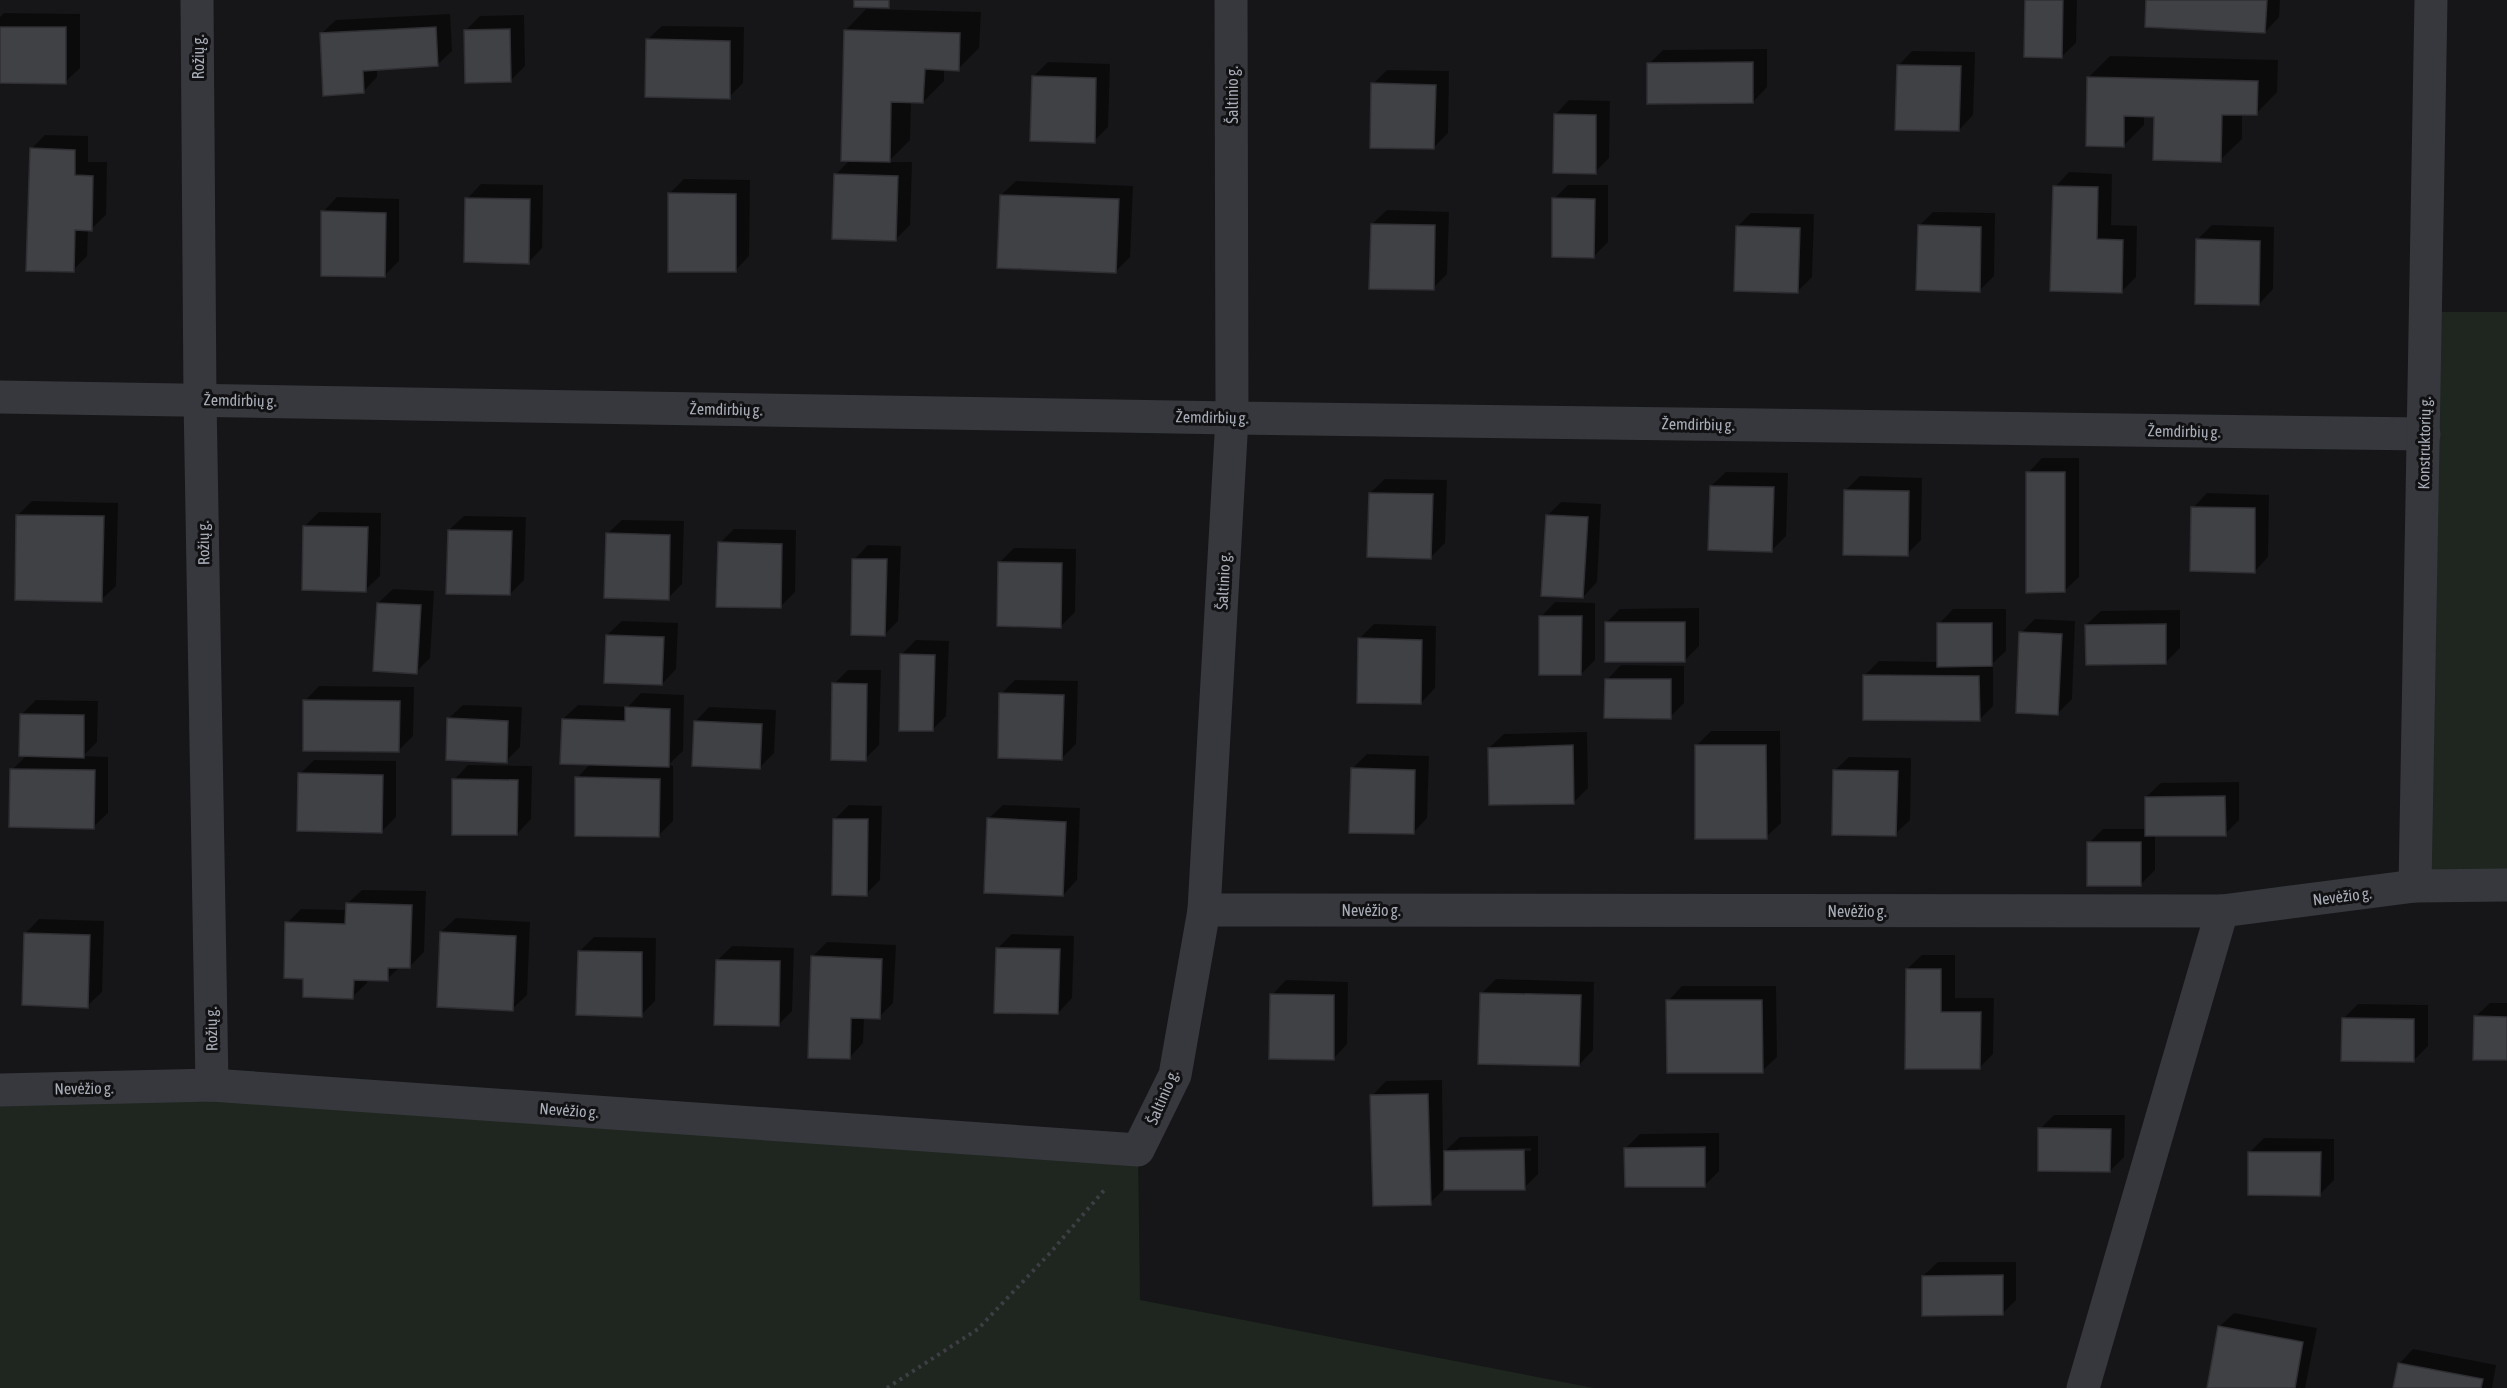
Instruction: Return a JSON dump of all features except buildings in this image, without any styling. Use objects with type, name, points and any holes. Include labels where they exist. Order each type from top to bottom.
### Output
[{"type":"street","name":"Rožių g.","points":[[197,0],[200,399],[212,1085]]},
{"type":"street","name":"Šaltinio g.","points":[[1138,1150],[1175,1075],[1204,910],[1232,418],[1231,0]]},
{"type":"street","name":"Konstruktorių g.","points":[[2415,886],[2431,0]]},
{"type":"street","name":"Žemdirbių g.","points":[[0,397],[1232,418],[2424,434]]},
{"type":"street","name":"Nevėžio g.","points":[[1204,910],[2222,911],[2415,886],[2507,885]]},
{"type":"street","points":[[2083,1388],[2222,911]]},
{"type":"street","name":"Nevėžio g.","points":[[0,1090],[212,1085],[1138,1150]]},
{"type":"path","points":[[887,1388],[978,1329],[1050,1253],[1138,1150]]},
{"type":"shaded area","points":[[2426,312],[2507,312],[2507,885],[2415,886]]},
{"type":"shaded area","points":[[212,1085],[1138,1150],[1140,1300],[1594,1388],[0,1388],[0,1090]]}]
